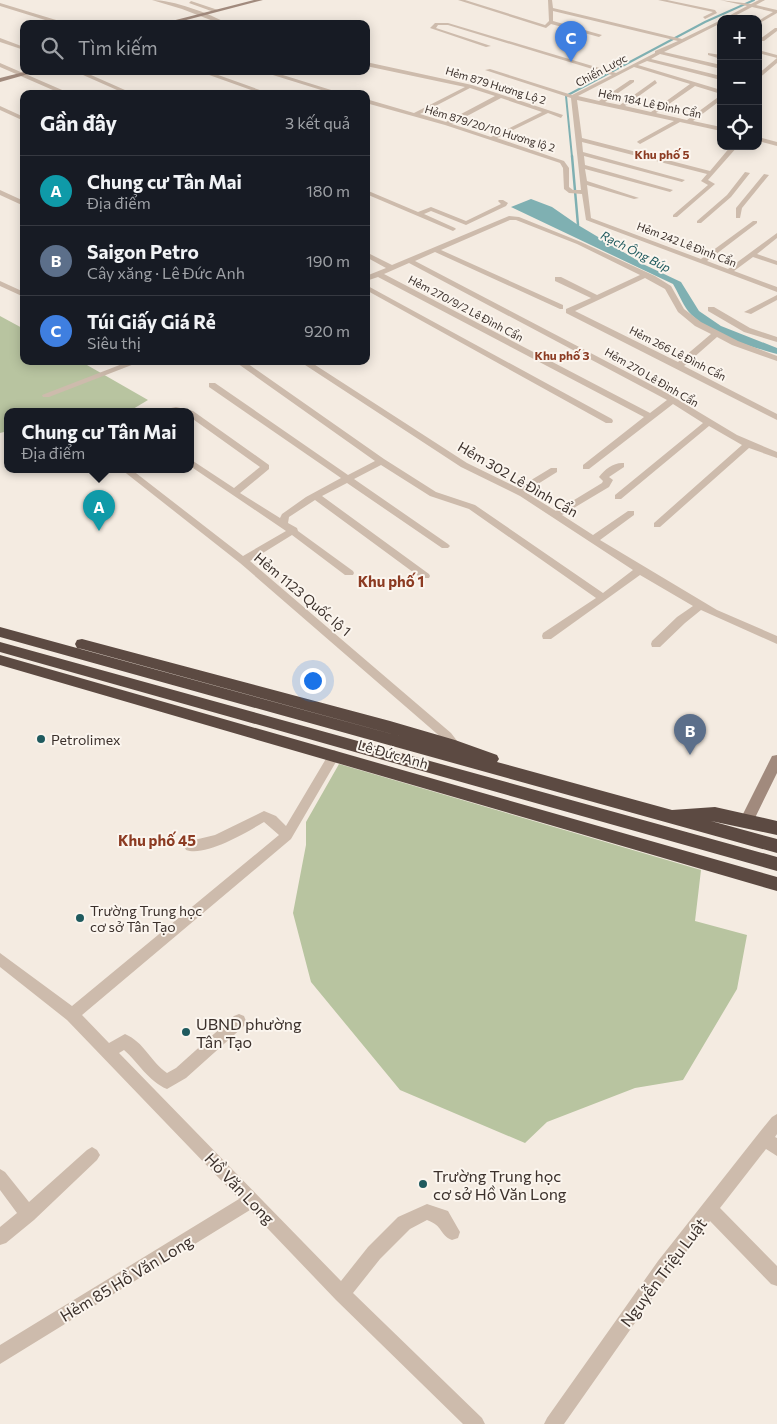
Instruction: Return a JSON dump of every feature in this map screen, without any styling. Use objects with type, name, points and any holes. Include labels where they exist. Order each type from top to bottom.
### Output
[{"type":"highway","name":"Lê Đức Anh","points":[[0,623],[220,680],[455,746],[498,762],[542,782]]},
{"type":"highway","name":"Lê Đức Anh","points":[[0,632],[672,817],[715,814],[754,830],[777,828]]},
{"type":"highway","name":"Lê Đức Anh","points":[[0,648],[722,849],[777,884]]},
{"type":"highway","name":"Lê Đức Anh","points":[[0,660],[504,804],[744,864]]},
{"type":"highway","points":[[504,804],[583,810]]},
{"type":"highway","points":[[672,817],[718,829],[754,830],[777,834]]},
{"type":"highway","points":[[754,830],[777,846]]},
{"type":"highway","points":[[692,841],[744,864],[777,872]]},
{"type":"highway","points":[[744,864],[777,864]]},
{"type":"main road","points":[[179,20],[260,0]]},
{"type":"main road","points":[[0,80],[20,75]]},
{"type":"main road","points":[[754,830],[777,760]]},
{"type":"street","points":[[154,0],[216,20]]},
{"type":"street","points":[[185,0],[216,11]]},
{"type":"street","points":[[460,0],[546,27],[550,22],[552,9],[550,0]]},
{"type":"street","points":[[469,4],[480,0]]},
{"type":"street","points":[[660,0],[715,12],[705,18]]},
{"type":"street","points":[[722,0],[777,11]]},
{"type":"street","points":[[733,15],[763,0]]},
{"type":"street","points":[[0,4],[51,20]]},
{"type":"street","points":[[552,9],[677,39]]},
{"type":"street","points":[[762,20],[777,11]]},
{"type":"street","points":[[550,22],[599,35]]},
{"type":"street","name":"Chiến Lược","points":[[588,219],[573,96],[614,73],[645,59],[677,39],[717,23]]},
{"type":"street","points":[[488,46],[432,28],[437,24],[448,24],[568,61],[614,73]]},
{"type":"street","points":[[762,40],[777,29]]},
{"type":"street","points":[[0,40],[20,48]]},
{"type":"street","points":[[657,52],[717,66]]},
{"type":"street","points":[[762,52],[776,54]]},
{"type":"street","points":[[710,54],[717,56]]},
{"type":"street","points":[[645,59],[717,77]]},
{"type":"street","points":[[762,73],[777,60]]},
{"type":"street","points":[[0,65],[20,72]]},
{"type":"street","name":"Hẻm 879 Hương Lộ 2","points":[[370,65],[470,86],[561,116]]},
{"type":"street","points":[[632,65],[717,91]]},
{"type":"street","points":[[762,67],[767,68]]},
{"type":"street","name":"Hẻm 184 Lê Đình Cẩn","points":[[488,70],[564,94],[717,128]]},
{"type":"street","points":[[26,75],[58,90]]},
{"type":"street","points":[[87,75],[122,90]]},
{"type":"street","points":[[213,75],[256,90]]},
{"type":"street","points":[[276,75],[327,90]]},
{"type":"street","points":[[601,102],[632,81]]},
{"type":"street","points":[[622,106],[655,82]]},
{"type":"street","points":[[653,113],[694,84]]},
{"type":"street","points":[[414,115],[470,86]]},
{"type":"street","points":[[447,124],[500,96]]},
{"type":"street","points":[[688,121],[717,101]]},
{"type":"street","name":"Hẻm 879/20/10 Hương lộ 2","points":[[370,102],[493,138],[562,162],[566,168],[566,188],[574,192],[584,192]]},
{"type":"street","points":[[0,108],[20,117]]},
{"type":"street","points":[[493,138],[548,112]]},
{"type":"street","points":[[640,142],[681,119]]},
{"type":"street","points":[[579,138],[713,171]]},
{"type":"street","points":[[762,140],[777,144]]},
{"type":"street","points":[[675,216],[712,184],[704,181],[731,150]]},
{"type":"street","points":[[581,153],[682,180]]},
{"type":"street","points":[[582,166],[670,190]]},
{"type":"street","points":[[699,222],[728,196],[747,173]]},
{"type":"street","points":[[738,217],[738,208],[766,175]]},
{"type":"street","points":[[584,182],[636,198]]},
{"type":"street","points":[[0,192],[20,202]]},
{"type":"street","points":[[370,194],[453,228]]},
{"type":"street","points":[[418,214],[431,209],[466,223],[504,205],[505,203],[501,201]]},
{"type":"street","points":[[370,277],[509,218],[517,218],[579,243],[645,275],[668,288],[681,310],[698,324],[715,334],[777,359]]},
{"type":"street","name":"Hẻm 242 Lê Đình Cẩn","points":[[588,219],[777,291]]},
{"type":"street","points":[[702,262],[755,222]]},
{"type":"street","points":[[729,272],[777,235]]},
{"type":"street","points":[[434,249],[560,308]]},
{"type":"street","points":[[752,254],[777,263]]},
{"type":"street","points":[[370,256],[391,267]]},
{"type":"street","name":"Hẻm 270 Lê Đình Cẩn","points":[[409,260],[557,337],[672,400],[708,423],[749,444],[777,455]]},
{"type":"street","name":"Hẻm 270/9/2 Lê Đình Cẩn","points":[[378,274],[650,417]]},
{"type":"street","points":[[558,279],[597,298],[645,275]]},
{"type":"street","points":[[0,283],[20,293]]},
{"type":"street","points":[[370,289],[609,421]]},
{"type":"street","points":[[748,312],[777,291]]},
{"type":"street","name":"Hẻm 266 Lê Đình Cẩn","points":[[597,298],[569,312],[680,366],[777,417]]},
{"type":"street","points":[[711,309],[747,330],[777,340]]},
{"type":"street","points":[[680,366],[715,334]]},
{"type":"street","points":[[46,395],[127,365]]},
{"type":"street","points":[[244,365],[381,461],[433,494],[472,507],[603,598]]},
{"type":"street","name":"Hẻm 302 Lê Đình Cẩn","points":[[310,365],[464,465],[518,492],[640,570],[702,604],[713,613],[777,640]]},
{"type":"street","points":[[212,385],[444,546]]},
{"type":"street","points":[[586,467],[672,400]]},
{"type":"street","points":[[194,417],[266,467],[234,493]]},
{"type":"street","points":[[618,497],[708,423]]},
{"type":"street","points":[[657,525],[749,444]]},
{"type":"street","points":[[284,524],[285,516],[316,496],[381,461]]},
{"type":"street","points":[[194,465],[234,493],[294,530],[349,573]]},
{"type":"street","points":[[556,515],[606,485],[608,480],[604,477],[609,471],[621,465]]},
{"type":"street","points":[[518,492],[554,470]]},
{"type":"street","name":"Hẻm 1123 Quốc lộ 1","points":[[131,473],[243,561],[448,736],[455,746]]},
{"type":"street","points":[[316,496],[425,576]]},
{"type":"street","points":[[593,540],[631,512]]},
{"type":"street","points":[[243,561],[294,530]]},
{"type":"street","points":[[547,636],[640,570]]},
{"type":"street","points":[[656,644],[681,620],[702,604]]},
{"type":"street","points":[[72,1015],[287,835],[334,756]]},
{"type":"street","points":[[190,846],[198,846],[215,840],[264,816],[272,820],[287,835]]},
{"type":"street","name":"Hồ Văn Long","points":[[0,959],[72,1015],[342,1294],[476,1424]]},
{"type":"street","points":[[109,1052],[125,1041],[140,1054],[153,1072],[167,1082],[181,1073],[239,1021]]},
{"type":"street","name":"Nguyễn Triệu Luật","points":[[553,1424],[664,1267],[710,1209],[771,1143],[777,1122]]},
{"type":"street","points":[[0,1237],[92,1155]]},
{"type":"street","points":[[0,1177],[28,1214]]},
{"type":"street","name":"Hẻm 85 Hồ Văn Long","points":[[0,1355],[252,1200]]},
{"type":"street","points":[[710,1209],[777,1278]]},
{"type":"street","points":[[342,1294],[374,1253],[404,1223],[427,1212],[442,1218],[452,1232]]},
{"type":"green space","points":[[0,316],[20,327],[20,365],[87,365],[148,400],[135,408],[4,408],[4,432],[0,433]]},
{"type":"green space","points":[[339,764],[701,870],[695,921],[747,935],[737,989],[683,1080],[635,1088],[547,1122],[525,1143],[400,1090],[311,982],[293,913],[306,845],[306,822]]},
{"type":"water","name":"Rạch Ông Búp","points":[[531,199],[552,207],[578,225],[645,265],[681,282],[699,311],[721,326],[777,348],[777,354],[729,338],[707,327],[688,311],[673,284],[511,207]]},
{"type":"waterway","points":[[572,157],[566,96],[705,22],[754,0]]},
{"type":"waterway","points":[[572,156],[578,225]]},
{"type":"place","name":"Túi Giấy Giá Rẻ","points":[[571,62]]},
{"type":"place","name":"Chung cư Tân Mai","points":[[99,531]]},
{"type":"place","name":"Petrolimex","points":[[41,739]]},
{"type":"place","name":"Saigon Petro","points":[[690,755]]},
{"type":"place","name":"Trường Trung học cơ sở Tân Tạo","points":[[80,918]]},
{"type":"place","name":"UBND phường Tân Tạo","points":[[186,1032]]},
{"type":"place","name":"Trường Trung học cơ sở Hồ Văn Long","points":[[423,1184]]},
{"type":"district","name":"Khu phố 5","points":[[662,154]]},
{"type":"district","name":"Khu phố 3","points":[[562,355]]},
{"type":"district","name":"Khu phố 1","points":[[391,581]]},
{"type":"district","name":"Khu phố 45","points":[[157,840]]}]
